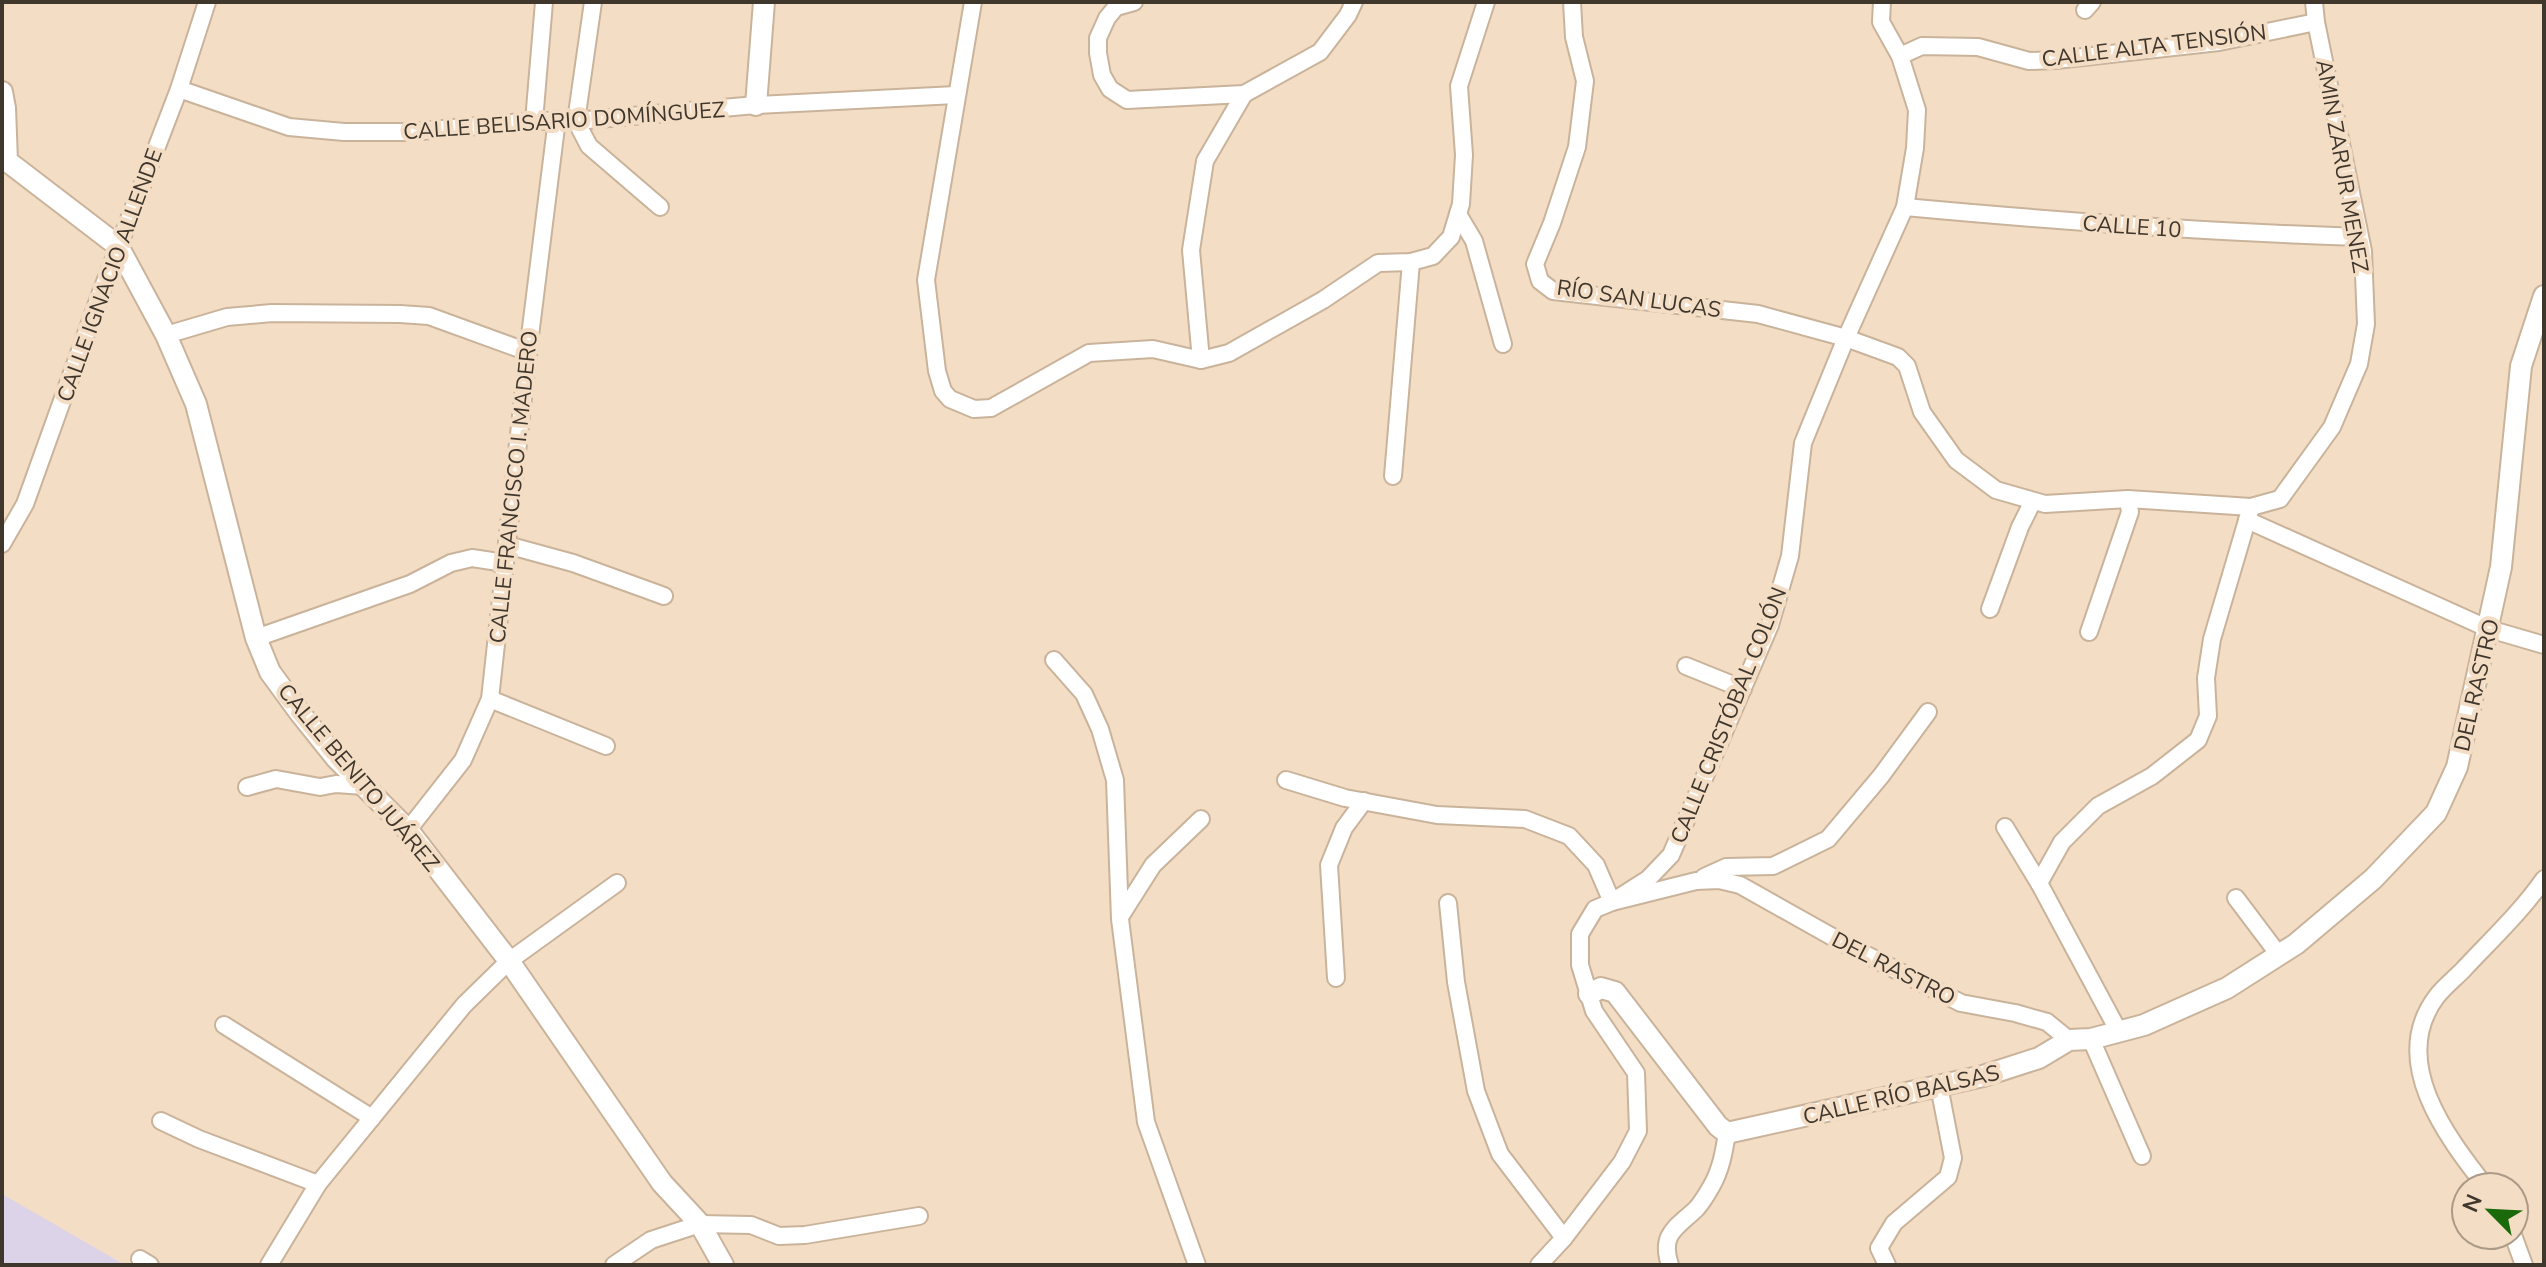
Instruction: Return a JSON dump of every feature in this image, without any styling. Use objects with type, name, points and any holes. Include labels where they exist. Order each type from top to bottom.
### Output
[{"type":"street","name":"CALLE IGNACIO ALLENDE","points":[[2,544],[25,504],[118,246],[179,89],[207,2]]},
{"type":"street","points":[[534,121],[544,2]]},
{"type":"street","points":[[593,2],[576,121],[589,146],[660,207]]},
{"type":"street","points":[[756,105],[764,2]]},
{"type":"street","points":[[973,2],[926,280],[937,371],[943,391],[950,399],[974,409],[991,408],[1089,353],[1153,349],[1201,360],[1229,353],[1323,300],[1378,263],[1411,262],[1433,256],[1451,237],[1461,204],[1464,155],[1459,86],[1486,2]]},
{"type":"street","points":[[1134,2],[1116,7],[1098,38],[1102,75],[1110,89],[1127,100],[1244,94],[1320,52],[1354,2]]},
{"type":"street","name":"RÍO SAN LUCAS","points":[[1572,2],[1574,37],[1585,81],[1577,147],[1535,264],[1540,281],[1553,291],[1758,314],[1846,338],[1898,357],[1907,366],[1922,412],[1956,460],[1996,490],[2039,502]]},
{"type":"street","name":"CALLE CRISTÓBAL COLÓN","points":[[1612,902],[1648,879],[1671,855],[1770,625],[1790,556],[1803,443],[1905,207],[1915,148],[1917,110],[1900,56],[1881,22],[1882,2]]},
{"type":"street","name":"AMIN ZARUR MENEZ","points":[[2249,513],[2280,499],[2332,427],[2359,364],[2366,324],[2363,251],[2314,2]]},
{"type":"street","name":"CALLE ALTA TENSIÓN","points":[[1900,56],[1922,46],[1978,47],[2029,61],[2056,60],[2219,42],[2316,22]]},
{"type":"street","name":"CALLE BELISARIO DOMÍNGUEZ","points":[[179,89],[289,127],[344,132],[409,132],[756,105],[956,95]]},
{"type":"street","name":"CALLE BENITO JUÁREZ","points":[[2,92],[5,163],[118,246],[166,335],[196,404],[256,638],[270,672],[336,758],[408,830],[509,961],[662,1183],[700,1224],[723,1265]]},
{"type":"street","points":[[1201,360],[1191,250],[1205,161],[1244,94]]},
{"type":"street","name":"CALLE FRANCISCO I. MADERO","points":[[408,830],[463,760],[490,699],[557,119]]},
{"type":"street","name":"CALLE 10","points":[[1905,207],[2231,233],[2359,237]]},
{"type":"street","points":[[1458,214],[1474,241],[1503,344]]},
{"type":"street","points":[[1393,476],[1411,262]]},
{"type":"street","name":"DEL RASTRO","points":[[1539,1265],[1564,1238],[1622,1162],[1638,1131],[1636,1073],[1594,1011],[1580,965],[1580,934],[1595,909],[1696,881],[1719,880],[1740,885],[1845,944],[1961,1003],[2047,1022],[2069,1040],[2091,1039],[2144,1025],[2227,988],[2296,944],[2373,879],[2436,813],[2457,767],[2501,567],[2521,366],[2544,296]]},
{"type":"street","points":[[166,335],[227,317],[272,313],[400,314],[429,316],[528,352]]},
{"type":"street","points":[[1990,609],[2020,527],[2039,502],[2128,499],[2249,513],[2489,629],[2544,645]]},
{"type":"street","points":[[2089,632],[2130,512],[2128,499]]},
{"type":"street","points":[[2039,883],[2062,842],[2098,806],[2152,776],[2198,740],[2208,716],[2206,678],[2212,639],[2249,513]]},
{"type":"street","points":[[507,545],[573,563],[664,596]]},
{"type":"street","points":[[256,638],[410,584],[451,563],[472,558],[505,563]]},
{"type":"street","points":[[1054,660],[1084,694],[1100,729],[1115,780],[1120,919],[1146,1122],[1197,1265]]},
{"type":"street","points":[[1686,666],[1743,689]]},
{"type":"street","points":[[490,699],[606,746]]},
{"type":"street","points":[[1696,881],[1726,867],[1773,866],[1828,839],[1881,776],[1928,712]]},
{"type":"street","points":[[247,787],[276,779],[320,787],[336,784],[364,786]]},
{"type":"street","points":[[1286,780],[1364,801],[1437,815],[1525,819],[1569,836],[1596,865],[1612,902]]},
{"type":"street","points":[[1336,978],[1329,865],[1344,828],[1364,801]]},
{"type":"street","points":[[1120,919],[1153,865],[1201,819]]},
{"type":"street","points":[[2005,827],[2039,883],[2119,1032]]},
{"type":"street","points":[[2473,1171],[2453,1145],[2423,1088],[2417,1037],[2436,998],[2528,902],[2544,879]]},
{"type":"street","points":[[269,1265],[318,1184],[464,1005],[509,961],[617,883]]},
{"type":"street","points":[[2236,898],[2279,955]]},
{"type":"street","points":[[1448,903],[1456,982],[1476,1091],[1500,1154],[1564,1238]]},
{"type":"street","points":[[1589,994],[1601,988],[1615,992],[1718,1126],[1727,1133],[1723,1157],[1712,1185],[1698,1207],[1674,1227],[1667,1242],[1670,1265]]},
{"type":"street","points":[[224,1025],[372,1118]]},
{"type":"street","points":[[2091,1039],[2142,1156]]},
{"type":"street","name":"CALLE RÍO BALSAS","points":[[1727,1133],[1983,1076],[2039,1058],[2069,1040]]},
{"type":"street","points":[[1887,1265],[1879,1248],[1894,1223],[1948,1177],[1953,1158],[1939,1086]]},
{"type":"street","points":[[161,1121],[199,1139],[318,1184]]},
{"type":"street","points":[[614,1265],[651,1240],[700,1224],[751,1225],[779,1236],[805,1235],[919,1216]]},
{"type":"shaded area","points":[[2,1194],[125,1265],[2,1265]]}]
